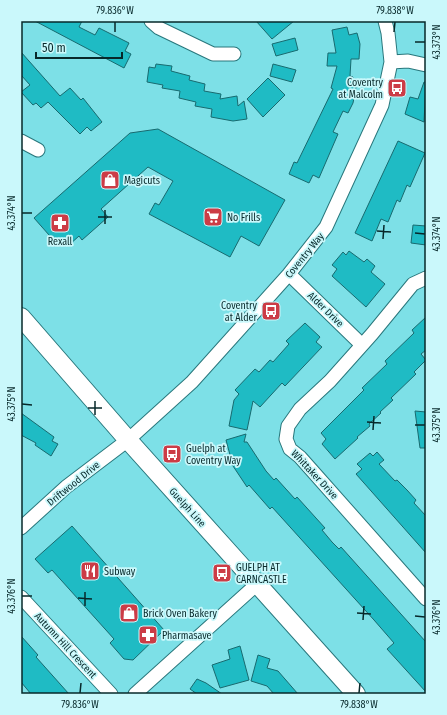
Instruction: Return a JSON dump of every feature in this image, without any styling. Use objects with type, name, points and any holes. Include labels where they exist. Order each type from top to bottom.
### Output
[{"type":"main road","name":"Guelph Line","points":[[21,317],[128,440],[356,694]]},
{"type":"street","points":[[151,21],[159,28],[213,54],[234,54]]},
{"type":"street","name":"Coventry Way","points":[[128,440],[204,370],[289,274],[326,227],[382,105],[391,62],[385,21]]},
{"type":"street","points":[[391,62],[408,61],[426,64]]},
{"type":"street","points":[[21,141],[38,150]]},
{"type":"street","name":"Alder Drive","points":[[289,274],[362,345]]},
{"type":"street","name":"Whittaker Drive","points":[[426,278],[413,284],[330,381],[300,409],[288,426],[286,439],[290,449],[300,457],[426,599]]},
{"type":"street","name":"Driftwood Drive","points":[[21,528],[66,487],[128,440]]},
{"type":"street","points":[[135,694],[257,584]]},
{"type":"street","name":"Autumn Hill Crescent","points":[[21,597],[111,694]]},
{"type":"building","points":[[35,21],[82,21],[79,27],[95,35],[99,28],[129,43],[125,51],[131,54],[124,68]]},
{"type":"building","points":[[256,21],[294,21],[272,39]]},
{"type":"building","points":[[347,27],[349,35],[357,33],[360,44],[359,59],[351,59],[350,76],[353,77],[350,85],[356,87],[353,103],[348,113],[343,111],[333,132],[338,134],[319,178],[313,175],[309,183],[289,174],[294,162],[297,163],[333,89],[331,88],[337,66],[327,66],[328,53],[336,53],[332,30]]},
{"type":"building","points":[[295,38],[298,50],[276,56],[272,44]]},
{"type":"building","points":[[21,52],[60,96],[70,88],[81,100],[83,98],[102,122],[91,131],[87,127],[80,134],[48,102],[41,108],[36,103],[33,105],[21,92],[30,85],[21,75]]},
{"type":"building","points":[[156,64],[172,66],[171,71],[190,76],[189,80],[205,84],[204,91],[221,94],[220,99],[237,96],[238,106],[244,101],[247,119],[233,121],[211,117],[212,109],[195,106],[196,102],[179,98],[180,91],[162,88],[163,85],[147,82],[149,67],[155,68]]},
{"type":"building","points":[[273,64],[296,70],[292,82],[270,76]]},
{"type":"building","points":[[268,78],[285,95],[263,117],[247,99]]},
{"type":"building","points":[[424,82],[426,82],[424,122],[405,114],[410,97],[418,99]]},
{"type":"building","points":[[158,129],[285,200],[259,246],[241,236],[230,257],[149,214],[155,203],[159,205],[173,181],[148,167],[101,209],[108,217],[82,240],[79,236],[69,245],[57,244],[34,218],[130,133]]},
{"type":"building","points":[[398,141],[425,153],[410,187],[407,185],[400,202],[397,200],[388,222],[381,219],[372,241],[355,233]]},
{"type":"building","points":[[413,225],[426,226],[426,245],[411,243]]},
{"type":"building","points":[[349,251],[364,262],[367,259],[375,266],[371,272],[385,284],[366,307],[332,276],[337,269],[332,265],[343,252],[346,255]]},
{"type":"building","points":[[426,317],[426,350],[421,354],[426,360],[414,372],[416,374],[391,398],[393,400],[369,424],[370,426],[335,459],[322,444],[326,439],[321,433],[364,390],[362,388],[387,364],[385,361],[414,333],[412,330]]},
{"type":"building","points":[[305,323],[320,337],[316,342],[322,347],[285,386],[282,383],[260,407],[253,401],[247,430],[229,426],[234,400],[239,394],[235,390],[255,369],[259,372],[270,360],[273,362],[289,344],[286,341]]},
{"type":"building","points":[[415,411],[426,412],[426,448],[420,448]]},
{"type":"building","points":[[21,413],[54,437],[52,441],[58,444],[51,456],[35,445],[36,443],[21,435]]},
{"type":"building","points":[[246,434],[244,442],[247,442],[266,471],[274,480],[276,478],[295,499],[297,497],[325,528],[322,530],[332,542],[339,549],[341,547],[426,642],[426,692],[387,649],[394,643],[374,620],[272,507],[270,509],[249,485],[247,487],[233,466],[226,440]]},
{"type":"building","points":[[377,452],[384,460],[379,464],[395,481],[397,480],[407,490],[416,500],[414,503],[426,516],[426,553],[356,474],[362,469],[357,464],[370,453],[373,456]]},
{"type":"building","points":[[72,526],[164,630],[133,660],[124,659],[110,643],[114,639],[52,570],[48,573],[35,559]]},
{"type":"building","points":[[21,636],[38,655],[36,657],[69,694],[31,694],[21,682]]},
{"type":"building","points":[[240,646],[249,680],[220,688],[212,665],[230,659],[228,650]]},
{"type":"building","points":[[258,655],[270,659],[267,668],[278,671],[298,694],[274,694],[267,686],[251,681]]},
{"type":"building","points":[[197,679],[206,683],[222,694],[197,694],[190,689]]},
{"type":"place","name":"Coventry at Malcolm","points":[[397,88]]},
{"type":"place","name":"Magicuts","points":[[110,180]]},
{"type":"place","name":"No Frills","points":[[213,217]]},
{"type":"place","name":"Rexall","points":[[60,223]]},
{"type":"place","name":"Coventry at Alder","points":[[271,311]]},
{"type":"place","name":"Guelph at Coventry Way","points":[[172,454]]},
{"type":"place","name":"Subway","points":[[90,571]]},
{"type":"place","name":"GUELPH AT CARNCASTLE","points":[[222,573]]},
{"type":"place","name":"Brick Oven Bakery","points":[[129,613]]},
{"type":"place","name":"Pharmasave","points":[[148,635]]}]
